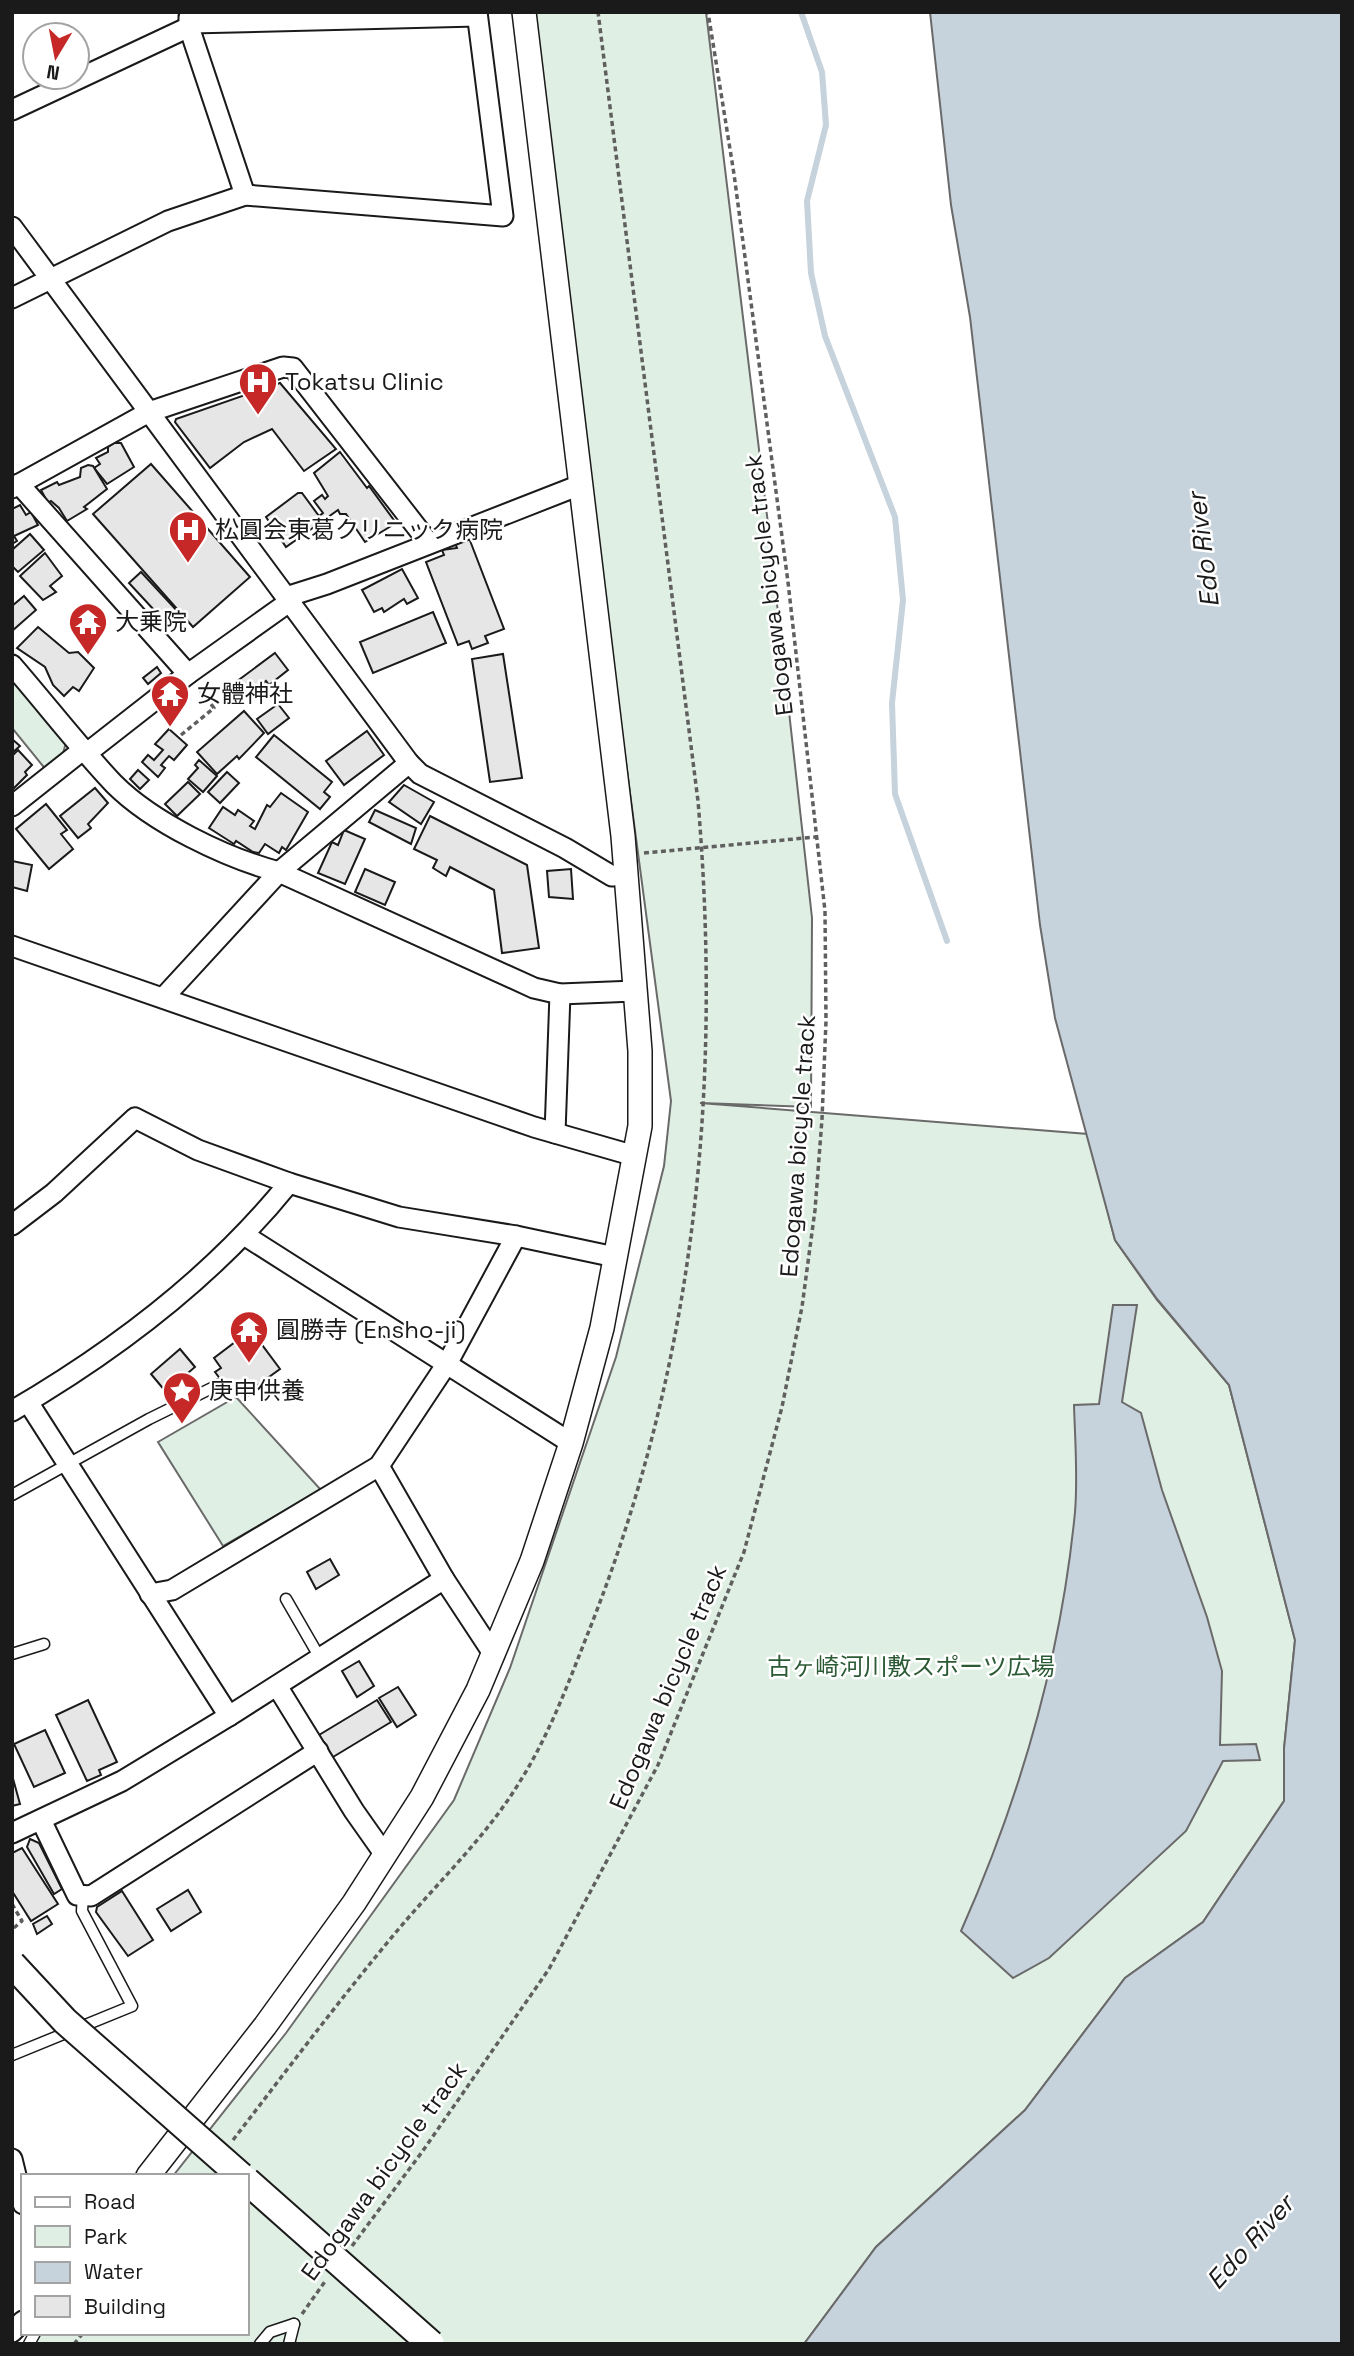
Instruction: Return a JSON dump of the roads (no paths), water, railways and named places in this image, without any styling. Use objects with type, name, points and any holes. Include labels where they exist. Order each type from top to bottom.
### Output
[{"type":"main road","points":[[12,1964],[65,2021],[239,2174]]},
{"type":"main road","points":[[248,2182],[431,2344]]},
{"type":"street","points":[[150,2174],[318,1955],[385,1855],[458,1734],[533,1561],[571,1443],[601,1328],[635,1156],[640,1126],[641,1090],[626,874],[524,12]]},
{"type":"street","points":[[12,110],[189,20],[477,14],[503,216],[245,195],[168,221],[12,298]]},
{"type":"street","points":[[189,20],[245,195]]},
{"type":"street","points":[[12,228],[409,763],[420,774],[565,848],[612,876],[626,874]]},
{"type":"street","points":[[187,674],[16,486],[149,412],[283,367],[293,368],[302,375],[429,543]]},
{"type":"street","points":[[12,806],[287,600],[580,485]]},
{"type":"street","points":[[12,665],[116,785],[150,813],[180,830],[534,988],[560,994],[635,991]]},
{"type":"street","points":[[164,997],[279,872],[409,763]]},
{"type":"street","points":[[12,946],[164,997],[310,1051],[555,1133],[635,1156]]},
{"type":"street","points":[[555,1133],[560,994]]},
{"type":"street","points":[[12,1225],[54,1193],[135,1118],[198,1150],[289,1183],[399,1217],[516,1236],[615,1257]]},
{"type":"street","points":[[229,1716],[69,1464],[20,1407],[110,1350],[244,1235],[289,1183]]},
{"type":"street","points":[[244,1235],[448,1362],[571,1443]]},
{"type":"street","points":[[150,1594],[172,1590],[379,1466],[448,1362],[516,1236]]},
{"type":"street","points":[[379,1466],[443,1578],[494,1655]]},
{"type":"street","points":[[12,1833],[122,1781],[277,1686],[443,1578]]},
{"type":"street","points":[[277,1686],[385,1855]]},
{"type":"street","points":[[41,1820],[77,1895],[91,1896],[318,1751]]},
{"type":"street","points":[[12,2159],[21,2196]]},
{"type":"lane","points":[[12,1495],[220,1384]]},
{"type":"lane","points":[[286,1599],[320,1658]]},
{"type":"lane","points":[[12,1654],[44,1644]]},
{"type":"lane","points":[[12,2055],[132,2006],[82,1911],[83,1895]]},
{"type":"lane","points":[[260,2344],[270,2332],[294,2324],[289,2344]]},
{"type":"water","name":"Edo River","points":[[930,12],[1342,12],[1342,2344],[804,2344],[876,2247],[1025,2110],[1125,1978],[1203,1922],[1284,1801],[1284,1749],[1295,1640],[1229,1385],[1157,1299],[1115,1240],[1055,1018],[1040,925],[970,317],[951,205]]},
{"type":"water","points":[[1113,1305],[1137,1305],[1122,1402],[1141,1413],[1162,1490],[1207,1617],[1222,1671],[1220,1745],[1256,1744],[1260,1760],[1223,1761],[1186,1831],[1049,1958],[1013,1978],[961,1931],[1002,1830],[1035,1726],[1048,1673],[1060,1620],[1075,1512],[1074,1405],[1099,1404]]},
{"type":"waterway","points":[[801,12],[822,72],[826,125],[807,201],[811,273],[825,336],[895,517],[903,600],[892,703],[895,794],[947,941]]},
{"type":"place","name":"Tokatsu Clinic","points":[[258,416]]},
{"type":"place","name":"松圓会東葛クリニック病院","points":[[188,564]]},
{"type":"place","name":"大乗院","points":[[88,656]]},
{"type":"place","name":"女體神社","points":[[170,728]]},
{"type":"place","name":"圓勝寺 (Ensho-ji)","points":[[249,1364]]},
{"type":"place","name":"庚申供養","points":[[182,1425]]},
{"type":"park label","name":"古ヶ崎河川敷スポーツ広場","points":[[911,1667]]}]
